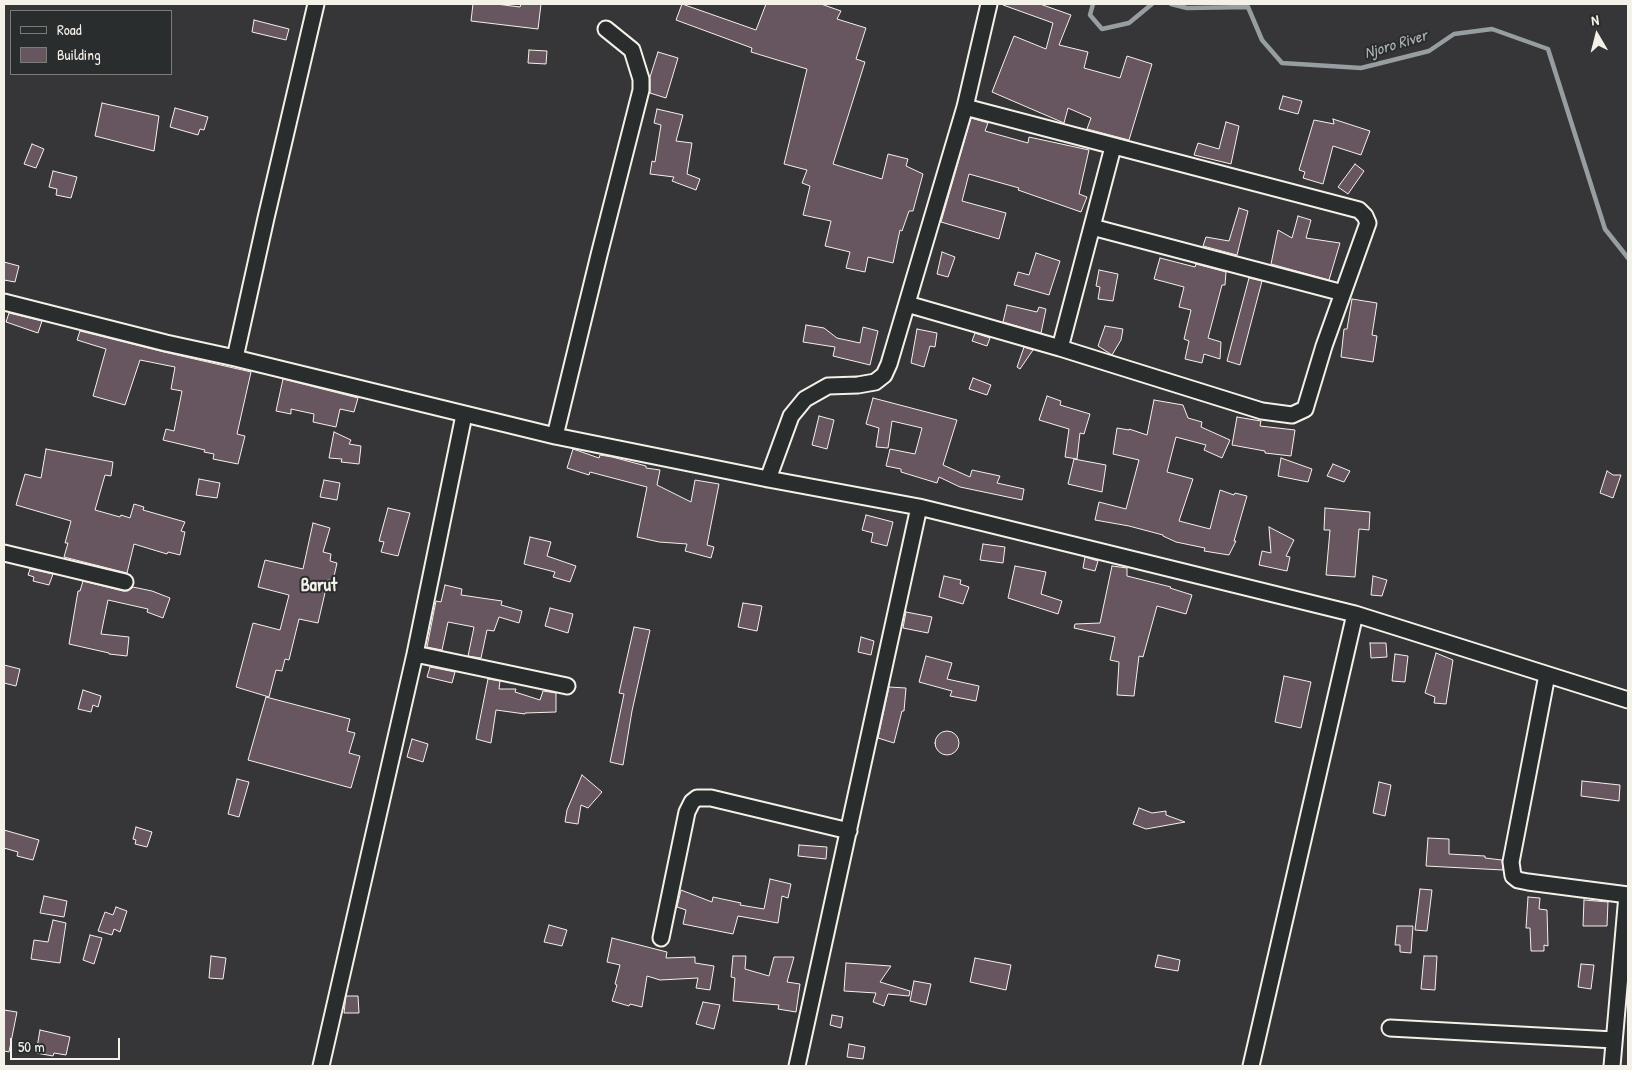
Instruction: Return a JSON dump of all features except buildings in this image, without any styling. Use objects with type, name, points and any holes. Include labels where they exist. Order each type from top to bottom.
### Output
[{"type":"street","points":[[235,358],[316,4]]},
{"type":"street","points":[[768,479],[791,416],[805,399],[828,386],[858,385],[875,382],[884,375],[890,364],[965,107],[988,4]]},
{"type":"street","points":[[555,436],[641,90],[641,79],[632,50],[606,29]]},
{"type":"street","points":[[907,304],[1060,348],[1262,411],[1292,414],[1305,409],[1324,346],[1368,223],[1365,216],[1359,210],[965,107]]},
{"type":"street","points":[[1060,348],[1113,146]]},
{"type":"street","points":[[1092,227],[1343,293]]},
{"type":"street","points":[[4,302],[166,343],[555,436],[768,479],[919,506],[1355,614],[1628,700]]},
{"type":"street","points":[[321,1066],[415,654],[464,415]]},
{"type":"street","points":[[798,1066],[919,506]]},
{"type":"street","points":[[4,552],[126,582]]},
{"type":"street","points":[[1251,1066],[1355,614]]},
{"type":"street","points":[[415,654],[567,686]]},
{"type":"street","points":[[1547,675],[1511,862],[1513,876],[1518,880],[1528,882],[1627,895],[1612,1066]]},
{"type":"street","points":[[661,938],[687,812],[692,802],[697,798],[711,798],[849,831]]},
{"type":"street","points":[[1390,1028],[1614,1040]]},
{"type":"waterway","name":"Njoro River","points":[[1093,4],[1090,15],[1102,29],[1129,23],[1152,4]]},
{"type":"waterway","name":"Njoro River","points":[[1171,4],[1187,8],[1248,7],[1262,40],[1282,63],[1361,68],[1429,51],[1454,34],[1492,29],[1548,49],[1605,229],[1628,258]]},
{"type":"district","name":"Barut","points":[[319,586]]}]
